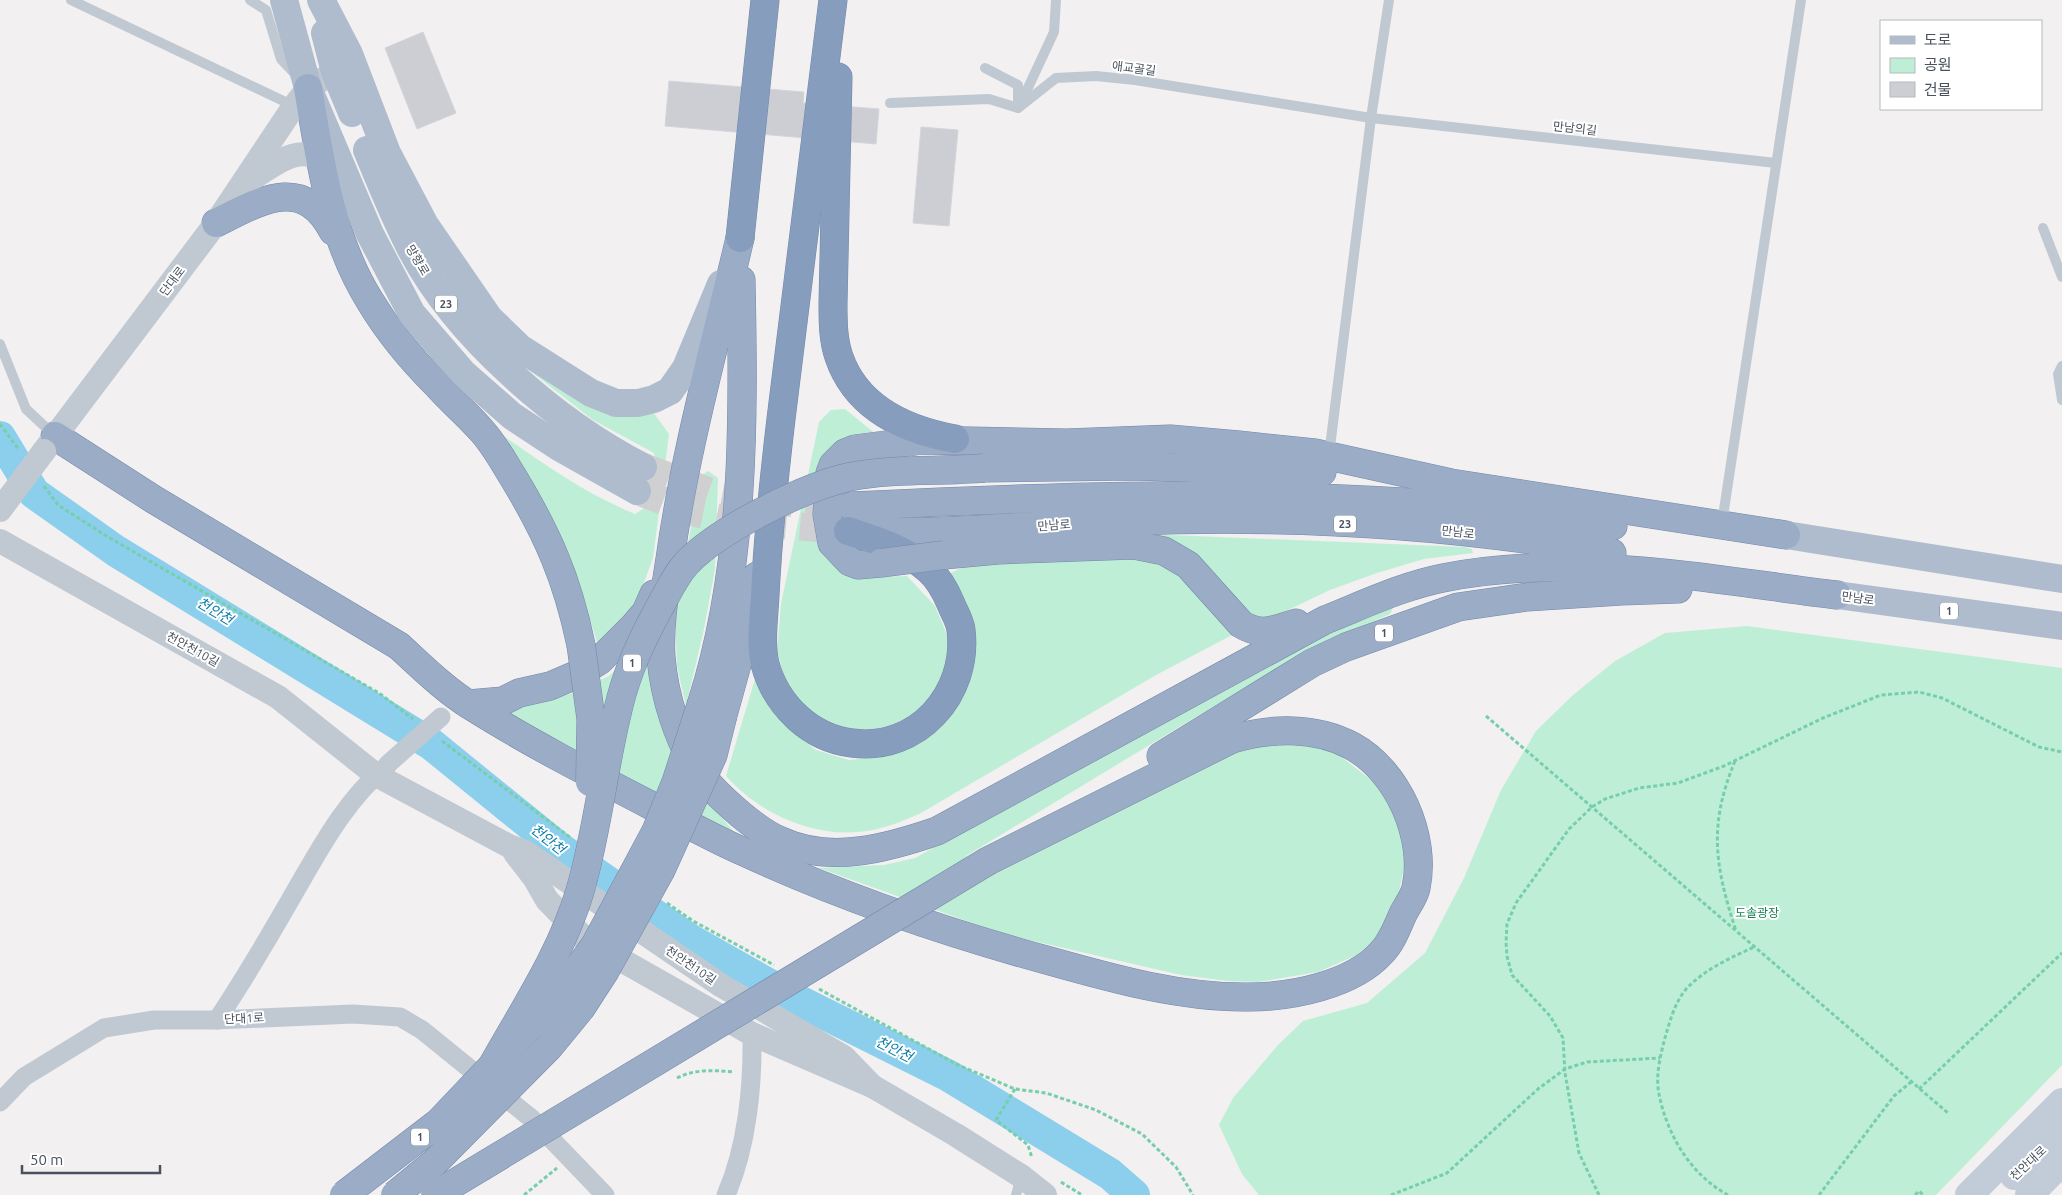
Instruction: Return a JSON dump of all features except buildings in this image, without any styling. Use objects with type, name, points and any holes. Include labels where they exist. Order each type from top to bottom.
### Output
[{"type":"highway","points":[[395,1195],[435,1162],[549,1047],[581,1008],[605,972],[661,870],[712,755],[712,671],[726,613],[737,510],[741,433],[740,238],[765,0]]},
{"type":"highway","points":[[490,1078],[556,999],[595,945],[656,831],[676,782],[713,709],[746,632],[768,517],[833,0]]},
{"type":"highway","points":[[840,0],[832,304],[834,332],[839,357],[849,379],[881,411],[902,425],[926,434],[955,439]]},
{"type":"highway","points":[[301,96],[320,156],[334,218],[349,261]]},
{"type":"highway","points":[[216,223],[273,198],[285,196],[304,199],[320,209],[369,300],[401,346],[435,384],[482,430],[523,494],[556,557],[565,580],[581,645],[591,719],[592,741],[588,800],[579,844],[554,926],[514,1026]]},
{"type":"highway","points":[[740,238],[678,503],[662,613],[661,659],[672,708],[685,745],[695,766],[720,796],[754,825],[781,842],[806,849],[855,852],[901,844],[937,831],[1274,646],[1325,620],[1441,578],[1506,569],[1567,566],[1634,570],[1837,595]]},
{"type":"highway","points":[[1387,596],[1259,632],[1240,624],[1188,565],[1164,551],[1134,544],[998,550],[858,565],[850,562],[832,543],[827,514],[830,473],[833,465],[845,453],[856,448],[904,441],[955,439],[1066,443],[1170,440],[1239,445],[1329,456],[1451,483]]},
{"type":"highway","points":[[50,444],[153,498],[399,646],[433,678],[468,704],[570,764],[744,852],[843,892],[982,942],[1109,978],[1196,994],[1249,998],[1285,994],[1323,987],[1344,978],[1382,953],[1415,891],[1417,872],[1417,852],[1412,824],[1402,799],[1370,757],[1349,744],[1309,732],[1285,730],[1254,733],[1232,739],[988,862]]},
{"type":"highway","name":"1","points":[[344,1195],[439,1122],[490,1078],[514,1026],[561,943],[577,901],[595,833],[619,708],[635,653],[674,581],[686,564],[707,546],[761,512],[823,484],[850,477],[898,471],[1133,466],[1294,470],[1451,483],[1786,535]]},
{"type":"highway","name":"만남로","points":[[850,518],[1043,497],[1265,496],[1404,502],[1616,526],[1786,535]]},
{"type":"highway","points":[[768,517],[764,623],[765,663],[779,697],[808,727],[834,741],[868,746],[900,739],[921,727],[942,708],[957,678],[962,653],[961,628],[946,592],[932,572],[899,548],[850,518]]},
{"type":"highway","name":"만남로","points":[[850,518],[948,532],[1128,521],[1225,519],[1308,521],[1441,530],[1585,548],[1837,595]]},
{"type":"highway","points":[[468,704],[503,701],[519,693],[550,686],[578,674],[599,661],[646,612],[671,549]]},
{"type":"highway","name":"1","points":[[435,1195],[988,862],[1312,663],[1346,647],[1458,607],[1527,597],[1620,590],[1682,589],[1837,595]]},
{"type":"highway","points":[[433,678],[480,688],[519,693]]},
{"type":"main road","name":"망향로","points":[[284,0],[301,96],[412,314],[463,373],[528,426],[559,447],[640,479],[605,448],[510,373],[454,316],[412,252],[335,72],[316,0]]},
{"type":"main road","points":[[321,0],[349,54],[387,153],[425,224],[457,272],[489,318],[520,348],[591,392],[616,403],[638,403],[654,399],[670,391],[686,368],[740,238]]},
{"type":"main road","name":"만남로","points":[[1786,535],[2062,579]]},
{"type":"main road","name":"만남로","points":[[1837,595],[2062,626]]},
{"type":"main road","points":[[1969,1195],[2062,1102]]},
{"type":"main road","name":"천안대로","points":[[1993,1195],[2062,1131]]},
{"type":"main road","name":"천안대로","points":[[2029,1195],[2062,1162]]},
{"type":"street","name":"단대로","points":[[0,510],[216,223],[301,96],[335,72]]},
{"type":"street","points":[[244,183],[280,161],[296,155],[311,153],[320,156],[333,166],[362,214]]},
{"type":"street","name":"천안천10길","points":[[0,541],[278,697],[382,770],[509,846],[525,852],[722,986],[844,1057],[872,1086]]},
{"type":"street","points":[[218,1020],[252,968],[329,832],[382,770],[442,717],[468,704]]},
{"type":"street","name":"천안천10길","points":[[509,846],[548,900],[586,940],[752,1034],[872,1086],[1024,1177],[1045,1195]]},
{"type":"street","name":"단대1로","points":[[0,1102],[24,1077],[104,1028],[154,1020],[218,1020],[353,1014],[400,1018],[422,1030],[490,1078],[605,1195]]},
{"type":"street","points":[[726,1195],[736,1171],[753,1074],[752,1034]]},
{"type":"lane","points":[[71,0],[301,96]]},
{"type":"lane","name":"망향로","points":[[250,0],[266,10],[281,59],[301,96]]},
{"type":"lane","points":[[1018,108],[1054,32],[1056,0]]},
{"type":"lane","points":[[1329,456],[1371,118],[1389,0]]},
{"type":"lane","points":[[1722,524],[1801,0]]},
{"type":"lane","points":[[985,68],[1018,85],[1018,108]]},
{"type":"lane","name":"애교골길","points":[[1018,108],[1056,78],[1096,76],[1134,80],[1371,118]]},
{"type":"lane","points":[[890,103],[989,100],[1018,108]]},
{"type":"lane","name":"만남의길","points":[[1371,118],[1776,163]]},
{"type":"lane","points":[[2043,228],[2062,278]]},
{"type":"lane","points":[[0,344],[26,409],[50,444]]},
{"type":"lane","points":[[2062,366],[2058,374],[2062,400]]},
{"type":"path","points":[[1599,1195],[1579,1153],[1565,1069],[1563,1038],[1550,1016],[1512,975],[1506,956],[1507,924],[1516,903],[1570,829],[1592,807],[1605,800],[1639,788],[1678,783],[1735,760],[1823,718],[1881,695],[1919,692],[1942,698],[2039,747],[2062,752]]},
{"type":"path","points":[[1486,716],[1948,1113]]},
{"type":"path","points":[[1735,760],[1717,819],[1716,854],[1722,890],[1736,931]]},
{"type":"path","points":[[1728,1195],[1712,1186],[1687,1159],[1673,1135],[1659,1093],[1660,1058],[1672,1013],[1688,986],[1726,960],[1754,947]]},
{"type":"path","points":[[1919,1089],[2062,953]]},
{"type":"path","points":[[1391,1195],[1447,1173],[1538,1088],[1565,1069],[1587,1062],[1660,1058]]},
{"type":"path","points":[[668,1082],[684,1074],[713,1070],[753,1074]]},
{"type":"path","points":[[1819,1195],[1894,1096],[1912,1082]]},
{"type":"path","points":[[1015,1089],[996,1120],[1028,1145],[1024,1177]]},
{"type":"path","points":[[524,1195],[568,1158]]},
{"type":"path","points":[[1915,1195],[1919,1191],[1923,1195]]},
{"type":"green space","points":[[519,362],[653,412],[669,434],[653,558],[636,604],[598,645],[568,550],[540,500],[488,425],[577,485],[635,514],[643,509],[656,465],[654,453],[593,420]]},
{"type":"green space","points":[[845,409],[877,435],[816,520],[877,577],[907,576],[935,606],[947,635],[949,650],[943,677],[929,700],[906,720],[886,729],[851,731],[811,715],[787,687],[777,651],[781,604],[819,422],[831,410]]},
{"type":"green space","points":[[708,471],[718,478],[715,569],[704,629],[686,706],[677,666],[675,610],[701,476]]},
{"type":"green space","points":[[1146,534],[1465,547],[1472,549],[1473,553],[1424,559],[1377,573],[1330,590],[1267,620],[1253,617]]},
{"type":"green space","points":[[1132,555],[1168,563],[1234,634],[1156,675],[921,813],[881,828],[867,831],[828,831],[790,821],[755,802],[726,776],[757,672],[769,705],[790,729],[816,750],[849,760],[878,757],[909,748],[931,736],[945,724],[968,686],[973,669],[975,652],[949,574],[975,561]]},
{"type":"green space","points":[[1385,608],[1393,608],[1390,614],[1300,654],[966,856],[982,881],[1088,821],[1224,749],[1285,739],[1335,752],[1375,783],[1401,820],[1405,862],[1397,902],[1386,924],[1373,941],[1357,955],[1318,972],[1258,982],[1228,981],[1181,975],[1003,934],[819,868],[884,865],[915,858],[1290,649]]},
{"type":"green space","name":"도솔광장","points":[[1747,626],[2062,668],[2062,1065],[1936,1195],[1259,1195],[1242,1174],[1219,1125],[1233,1098],[1278,1045],[1303,1021],[1367,1003],[1425,953],[1464,878],[1501,790],[1536,731],[1573,695],[1615,661],[1665,633]]},
{"type":"green space","points":[[655,655],[715,810],[735,833],[634,784],[498,712],[570,694],[609,676],[624,661]]},
{"type":"waterway","name":"천안천","points":[[0,437],[34,493],[116,551],[431,744],[558,847],[692,941],[793,998],[949,1076],[1110,1174],[1134,1195]]},
{"type":"tunnel","points":[[643,467],[711,492],[759,501],[851,506]]},
{"type":"tunnel","points":[[637,491],[696,513],[730,520],[848,531]]}]
